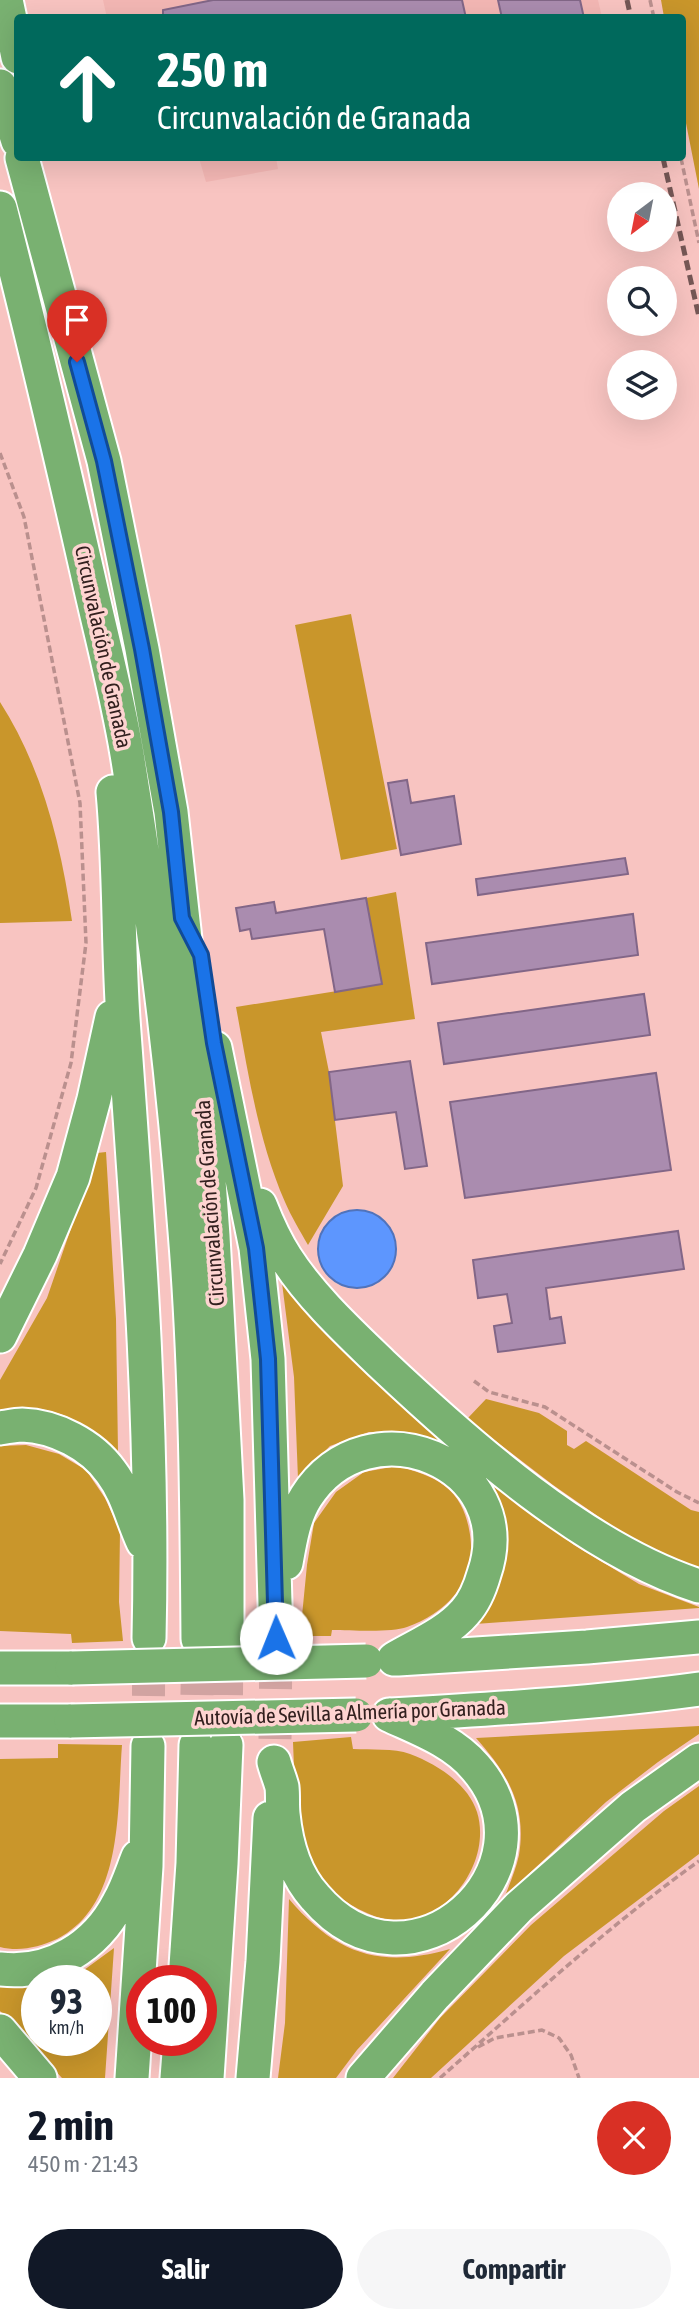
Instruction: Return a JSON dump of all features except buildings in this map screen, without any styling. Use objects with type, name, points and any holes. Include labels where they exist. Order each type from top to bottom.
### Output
[{"type":"highway","points":[[6,0],[14,38]]},
{"type":"highway","points":[[0,86],[14,129]]},
{"type":"highway","name":"Circunvalación de Granada","points":[[0,208],[57,436],[126,749],[163,1014],[185,1230],[213,1638],[227,1500],[214,1236],[204,1112],[171,812],[104,461],[23,161]]},
{"type":"highway","points":[[39,161],[46,194],[44,239]]},
{"type":"highway","points":[[117,710],[108,748],[116,819],[120,977],[147,1379],[151,1560],[149,1638]]},
{"type":"highway","points":[[182,918],[201,955],[214,1043],[256,1248],[268,1359],[276,1638]]},
{"type":"highway","points":[[0,1336],[40,1255],[73,1177],[94,1099],[120,977]]},
{"type":"highway","points":[[236,1144],[264,1216],[286,1258],[323,1304],[426,1406],[475,1448],[597,1537],[643,1563],[699,1586]]},
{"type":"highway","points":[[0,1428],[22,1425],[57,1432],[87,1447],[111,1471],[151,1560]]},
{"type":"highway","points":[[275,1602],[285,1570],[292,1530],[306,1497],[328,1471],[351,1455],[376,1448],[407,1449],[438,1458],[462,1477],[482,1500],[491,1530],[489,1561],[478,1593],[466,1611],[449,1627],[380,1660]]},
{"type":"highway","points":[[0,1668],[380,1660],[699,1637]]},
{"type":"highway","points":[[0,1651],[35,1668]]},
{"type":"highway","name":"Autovía de Sevilla a Almería por Granada","points":[[6,1724],[389,1715],[514,1708],[699,1689]]},
{"type":"highway","points":[[253,2078],[263,1961],[274,1750],[282,1788],[289,1855],[314,1897],[345,1923],[376,1936],[404,1939],[433,1933],[460,1917],[480,1896],[497,1864],[502,1828],[493,1794],[475,1767],[446,1742],[389,1715]]},
{"type":"highway","points":[[186,1965],[192,1863],[211,1745],[221,1864],[214,1965]]},
{"type":"highway","points":[[132,2078],[146,1866],[148,1746]]},
{"type":"highway","points":[[363,2078],[435,1995],[519,1907],[633,1807],[699,1760]]},
{"type":"highway","points":[[0,1969],[39,1969],[74,1954],[97,1934],[119,1904],[146,1839]]},
{"type":"highway","points":[[0,2031],[40,2078]]},
{"type":"highway","points":[[177,2078],[179,2056]]},
{"type":"highway","points":[[207,2078],[208,2056]]},
{"type":"path","points":[[682,161],[699,243]]},
{"type":"path","points":[[0,453],[24,517],[80,803],[86,943],[72,1063],[36,1188],[0,1264]]},
{"type":"path","points":[[474,1381],[489,1392],[545,1407],[677,1492],[699,1503]]},
{"type":"path","points":[[440,2078],[556,1973],[617,1922],[699,1861]]},
{"type":"path","points":[[473,2049],[495,2038],[542,2030],[559,2038],[571,2055],[579,2078]]},
{"type":"shaded area","points":[[103,0],[598,0],[601,14],[106,14]]},
{"type":"shaded area","points":[[661,0],[699,0],[699,189],[686,123],[686,14],[663,14]]},
{"type":"shaded area","points":[[200,161],[277,161],[278,169],[206,182]]},
{"type":"shaded area","points":[[351,614],[397,849],[341,860],[295,625]]},
{"type":"shaded area","points":[[0,702],[27,753],[48,807],[72,921],[0,923]]},
{"type":"shaded area","points":[[396,892],[415,1019],[321,1032],[329,1072],[343,1186],[308,1245],[285,1202],[268,1155],[255,1106],[236,1007],[381,984],[366,898]]},
{"type":"shaded area","points":[[106,1152],[116,1319],[118,1452],[78,1422],[50,1411],[19,1408],[0,1410],[0,1380],[47,1298],[97,1153]]},
{"type":"shaded area","points":[[282,1283],[365,1372],[448,1445],[408,1432],[369,1432],[330,1446],[298,1479],[294,1377]]},
{"type":"shaded area","points":[[486,1399],[539,1413],[567,1431],[567,1445],[574,1449],[586,1441],[691,1510],[699,1512],[699,1571],[632,1540],[553,1485],[467,1419]]},
{"type":"shaded area","points":[[26,1445],[59,1454],[86,1470],[105,1498],[120,1531],[119,1602],[123,1641],[72,1643],[71,1634],[0,1631],[0,1446]]},
{"type":"shaded area","points":[[397,1466],[423,1474],[440,1483],[451,1491],[461,1506],[468,1523],[471,1546],[470,1562],[459,1590],[437,1612],[407,1627],[381,1631],[332,1630],[331,1636],[300,1636],[314,1523],[336,1492],[364,1472]]},
{"type":"shaded area","points":[[483,1475],[574,1545],[639,1584],[699,1608],[475,1624],[496,1589],[506,1555],[506,1523]]},
{"type":"shaded area","points":[[699,1726],[699,1734],[606,1802],[505,1896],[519,1855],[520,1821],[517,1805],[505,1777],[476,1738]]},
{"type":"shaded area","points":[[351,1737],[353,1749],[404,1752],[431,1763],[459,1784],[473,1802],[480,1830],[472,1868],[450,1899],[434,1911],[417,1918],[398,1921],[369,1914],[331,1891],[314,1872],[307,1857],[299,1825],[293,1742]]},
{"type":"shaded area","points":[[58,1744],[122,1745],[117,1826],[106,1880],[95,1903],[79,1924],[57,1939],[29,1948],[0,1947],[0,1759],[58,1758]]},
{"type":"shaded area","points":[[699,1786],[699,1854],[564,1956],[431,2078],[393,2078],[440,2018],[531,1925],[664,1811]]},
{"type":"shaded area","points":[[289,1899],[324,1933],[361,1952],[402,1957],[450,1949],[357,2050],[336,2078],[278,2078],[285,2023]]},
{"type":"shaded area","points":[[114,1948],[112,1977],[112,1965],[91,1965]]},
{"type":"shaded area","points":[[0,1984],[21,1986],[21,2034],[0,2011]]},
{"type":"shaded area","points":[[42,2056],[107,2056],[105,2078],[62,2078]]},
{"type":"water","points":[[357,1210],[372,1213],[385,1221],[393,1234],[396,1249],[393,1264],[385,1277],[372,1285],[357,1288],[342,1285],[329,1277],[321,1264],[318,1249],[321,1234],[329,1221],[342,1213]]},
{"type":"tunnel","points":[[148,1746],[149,1638]]},
{"type":"tunnel","points":[[226,1745],[227,1638]]},
{"type":"tunnel","points":[[275,1739],[276,1638]]},
{"type":"tunnel","points":[[196,1745],[198,1639]]},
{"type":"railway","points":[[627,0],[630,14]]},
{"type":"railway","points":[[664,161],[699,317]]},
{"type":"route","points":[[77,362],[104,461],[142,649],[171,812],[182,918],[201,955],[214,1043],[256,1248],[268,1359],[276,1638]]}]
